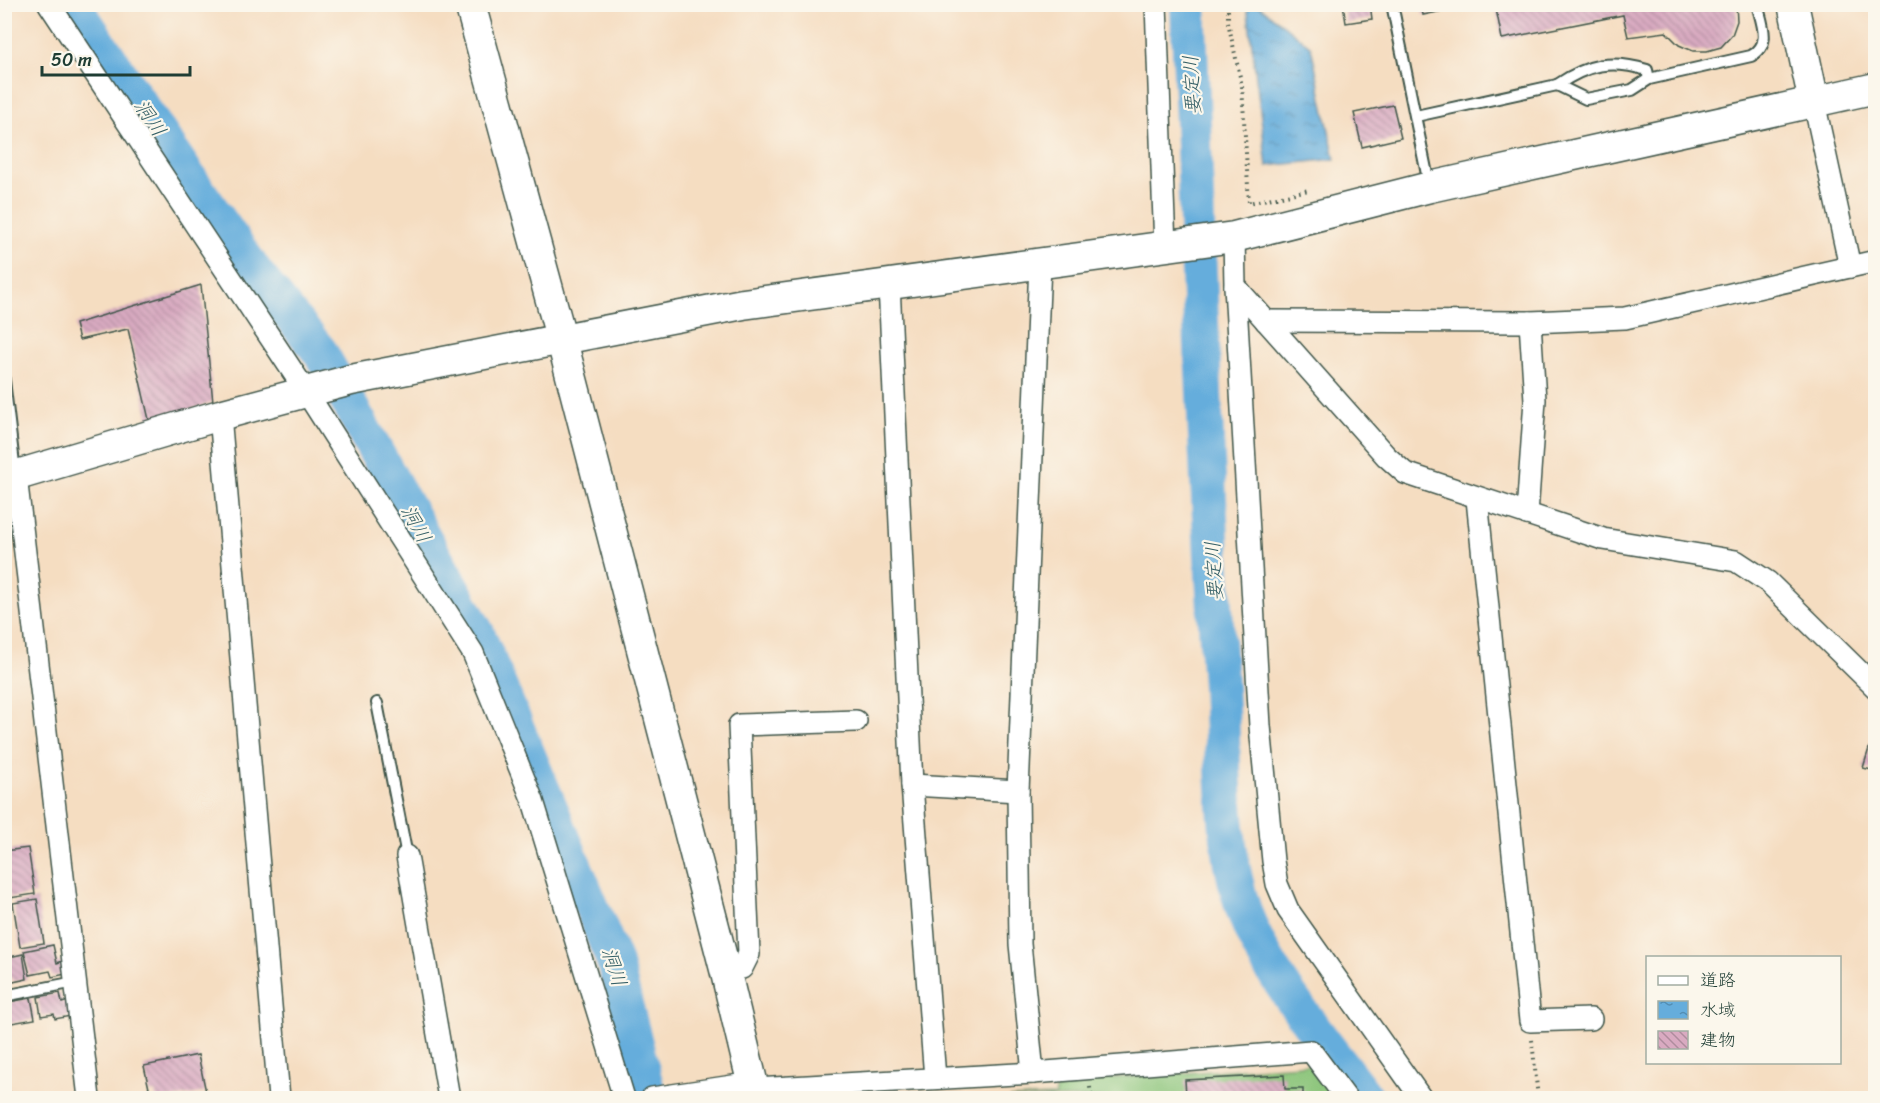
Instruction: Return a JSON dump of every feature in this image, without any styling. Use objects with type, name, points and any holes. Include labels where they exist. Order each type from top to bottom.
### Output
[{"type":"street","points":[[49,4],[305,390],[473,653],[533,801],[624,1098]]},
{"type":"street","points":[[470,4],[561,337],[726,973],[754,1090]]},
{"type":"street","points":[[1156,4],[1165,248]]},
{"type":"street","points":[[1792,4],[1850,267]]},
{"type":"street","points":[[89,1098],[10,478],[305,390],[351,380],[561,337],[743,304],[1234,237],[1430,187],[1875,88]]},
{"type":"street","points":[[1234,237],[1260,726],[1277,884],[1288,910],[1420,1098]]},
{"type":"street","points":[[1266,321],[1530,322],[1625,318],[1875,261]]},
{"type":"street","points":[[1033,1074],[1020,944],[1018,791],[1040,264]]},
{"type":"street","points":[[890,284],[912,785],[935,1078]]},
{"type":"street","points":[[1235,286],[1386,456],[1405,473],[1477,499],[1603,539],[1736,561],[1768,582],[1875,688]]},
{"type":"street","points":[[1527,514],[1535,400],[1530,322]]},
{"type":"street","points":[[220,415],[279,1098]]},
{"type":"street","points":[[1477,499],[1530,1022],[1591,1019]]},
{"type":"street","points":[[726,973],[742,968],[748,954],[739,724],[856,721]]},
{"type":"street","points":[[912,785],[1018,791]]},
{"type":"street","points":[[407,856],[449,1098]]},
{"type":"street","points":[[658,1097],[935,1078],[1033,1074],[1311,1051],[1346,1098]]},
{"type":"lane","points":[[1392,4],[1430,187]]},
{"type":"lane","points":[[1557,85],[1586,99],[1632,90],[1649,79],[1751,56],[1760,51],[1764,34],[1757,4]]},
{"type":"lane","points":[[1416,116],[1557,85],[1579,70],[1623,63],[1647,70],[1649,79]]},
{"type":"lane","points":[[4,380],[10,478]]},
{"type":"lane","points":[[377,703],[407,856]]},
{"type":"lane","points":[[4,996],[75,982]]},
{"type":"path","points":[[1228,4],[1228,22],[1242,86],[1249,203]]},
{"type":"path","points":[[1530,1022],[1538,1098]]},
{"type":"green space","points":[[1314,1064],[1338,1098],[1009,1098],[1056,1096],[1054,1082]]},
{"type":"water","points":[[1247,5],[1258,5],[1311,47],[1335,159],[1267,166]]},
{"type":"building","points":[[1316,4],[1340,4],[1340,6],[1322,9]]},
{"type":"building","points":[[1343,4],[1370,4],[1372,19],[1346,23]]},
{"type":"building","points":[[1495,4],[1736,4],[1737,21],[1732,35],[1721,47],[1707,51],[1693,51],[1679,45],[1666,32],[1628,37],[1623,15],[1502,39]]},
{"type":"building","points":[[1421,5],[1467,5],[1467,6],[1423,15]]},
{"type":"building","points":[[1393,105],[1401,138],[1362,147],[1354,113]]},
{"type":"building","points":[[201,285],[213,402],[150,424],[128,329],[79,340],[75,324]]},
{"type":"building","points":[[1876,730],[1876,771],[1863,768]]},
{"type":"building","points":[[28,848],[35,894],[10,898],[4,851]]},
{"type":"building","points":[[37,899],[44,943],[20,947],[13,903]]},
{"type":"building","points":[[53,945],[57,963],[63,961],[66,974],[52,977],[50,971],[30,975],[24,951]]},
{"type":"building","points":[[23,954],[27,979],[13,982],[12,978],[5,979],[5,958]]},
{"type":"building","points":[[60,993],[62,1003],[68,1001],[71,1016],[55,1019],[54,1014],[41,1016],[38,997]]},
{"type":"building","points":[[31,998],[35,1019],[6,1024],[4,1007],[10,1006],[9,1002]]},
{"type":"building","points":[[198,1055],[206,1092],[174,1098],[156,1098],[155,1092],[150,1093],[144,1066]]},
{"type":"building","points":[[1284,1075],[1285,1089],[1303,1089],[1303,1098],[1161,1098],[1186,1096],[1185,1080]]},
{"type":"waterway","name":"洞川","points":[[73,4],[185,172],[258,276],[320,352],[477,633],[614,961],[649,1098]]},
{"type":"waterway","name":"要定川","points":[[1188,4],[1209,504],[1221,701],[1224,796],[1231,860],[1247,919],[1270,965],[1284,988],[1366,1098]]},
{"type":"railway","points":[[4,1089],[11,1098]]}]
